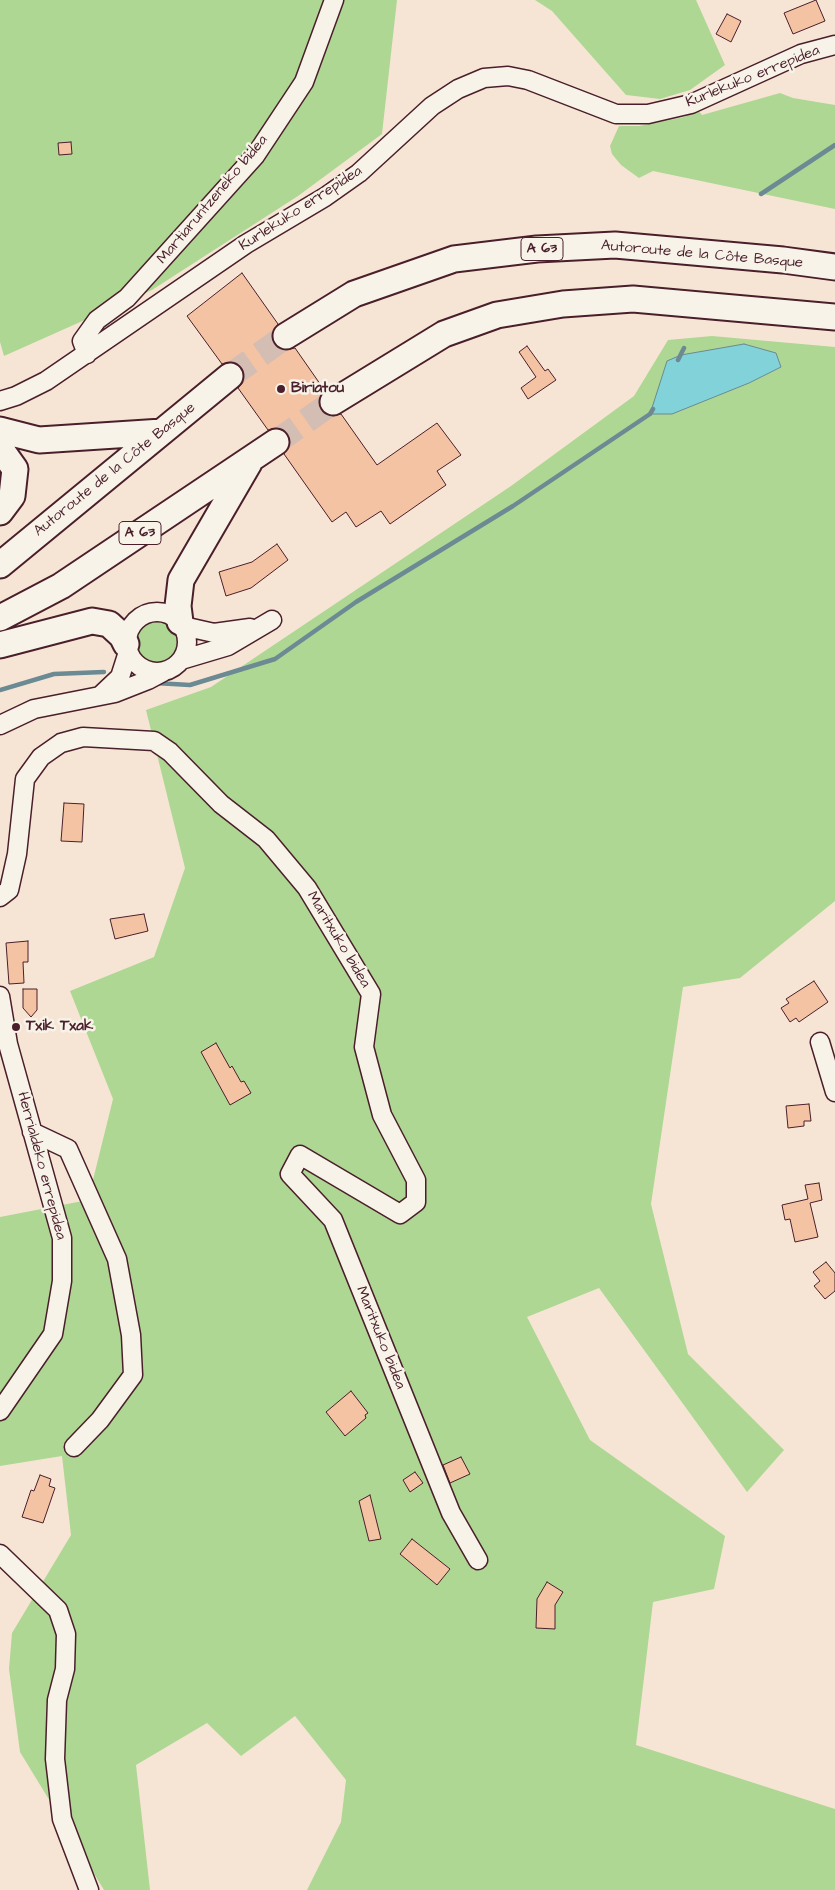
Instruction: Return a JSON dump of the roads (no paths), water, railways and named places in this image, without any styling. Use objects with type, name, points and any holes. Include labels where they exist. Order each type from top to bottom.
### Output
[{"type":"highway","name":"Autoroute de la Côte Basque","points":[[286,336],[354,294],[454,259],[500,253],[615,245],[782,260],[835,268]]},
{"type":"highway","points":[[333,402],[444,334],[497,315],[563,304],[633,299],[835,317]]},
{"type":"highway","name":"Autoroute de la Côte Basque","points":[[0,565],[230,376]]},
{"type":"highway","points":[[0,430],[39,440],[162,432]]},
{"type":"highway","name":"A 63","points":[[0,618],[61,586],[276,442]]},
{"type":"highway","points":[[0,448],[15,469],[12,496],[0,512]]},
{"type":"highway","points":[[182,624],[178,606],[181,580],[252,458]]},
{"type":"highway","points":[[0,645],[92,621],[109,624],[116,630],[127,648]]},
{"type":"street","name":"Martiaruntzeneko bidea","points":[[86,354],[82,341],[97,320],[126,298],[254,156],[304,82],[334,0]]},
{"type":"street","name":"Kurlekuko errepidea","points":[[0,401],[16,396],[46,381],[246,244],[345,183],[397,140],[432,106],[458,90],[484,78],[508,76],[521,78],[616,114],[648,114],[691,104],[801,54],[835,45]]},
{"type":"street","points":[[0,726],[34,708],[98,696],[132,687],[163,672],[181,660],[228,646],[272,620],[225,633],[197,631],[164,612],[145,613],[131,626],[120,677],[114,685],[98,696]]},
{"type":"street","points":[[181,660],[187,644],[182,624]]},
{"type":"street","points":[[127,648],[138,666],[146,670],[163,672]]},
{"type":"street","name":"Maritxuko bidea","points":[[0,897],[8,890],[16,854],[25,779],[41,757],[61,743],[83,736],[154,741],[170,752],[221,804],[266,839],[307,888],[371,994],[364,1047],[382,1115],[416,1180],[416,1202],[400,1214],[300,1155],[290,1174],[332,1220],[451,1514],[478,1560]]},
{"type":"street","name":"Herrialdeko errepidea","points":[[0,996],[8,1044],[62,1238],[62,1282],[53,1334],[0,1411]]},
{"type":"street","points":[[820,1042],[835,1092]]},
{"type":"street","points":[[32,1132],[68,1149],[117,1259],[131,1335],[133,1375],[100,1420],[74,1447]]},
{"type":"street","points":[[0,1554],[58,1610],[66,1634],[65,1669],[57,1700],[54,1759],[62,1819],[89,1890]]},
{"type":"water","points":[[744,344],[776,353],[781,367],[749,383],[672,414],[650,414],[667,361],[681,355]]},
{"type":"waterway","points":[[761,194],[835,145]]},
{"type":"waterway","points":[[678,360],[684,348]]},
{"type":"waterway","points":[[155,683],[190,685],[275,659],[356,602],[513,506],[650,414],[653,409]]},
{"type":"waterway","points":[[0,690],[54,674],[104,672]]},
{"type":"tunnel","points":[[230,376],[286,336]]},
{"type":"tunnel","points":[[276,442],[333,402]]},
{"type":"place","name":"Biriatou","points":[[281,389]]},
{"type":"place","name":"Txik Txak","points":[[16,1027]]}]
